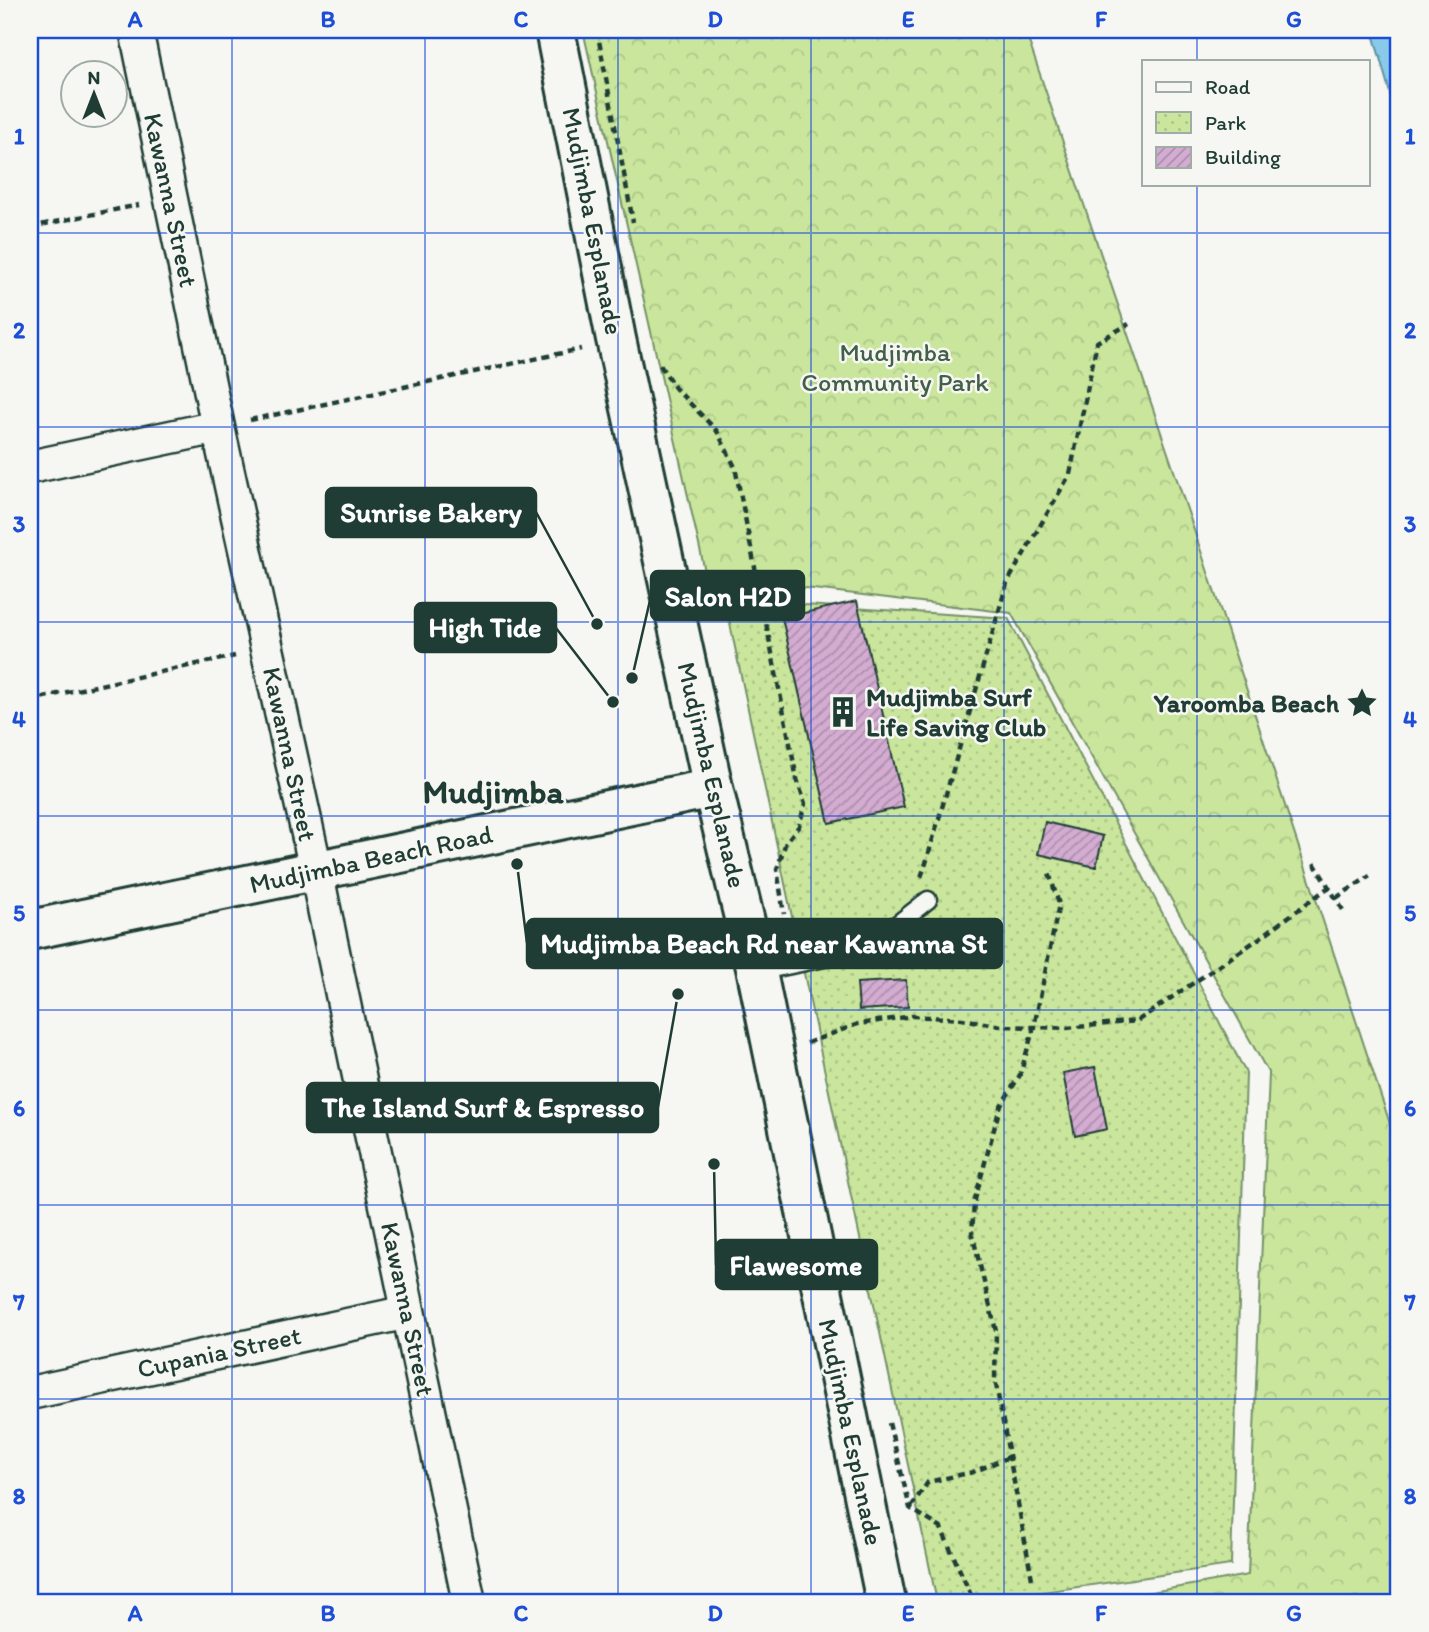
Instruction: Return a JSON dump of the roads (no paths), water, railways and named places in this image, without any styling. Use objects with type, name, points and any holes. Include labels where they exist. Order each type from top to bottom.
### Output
[{"type":"street","name":"Kawanna Street","points":[[136,30],[469,1602]]},
{"type":"street","name":"Mudjimba Esplanade","points":[[555,30],[616,339],[713,788],[757,971],[886,1602]]},
{"type":"street","points":[[30,467],[218,427]]},
{"type":"street","name":"Mudjimba Beach Road","points":[[30,930],[713,788]]},
{"type":"street","name":"Cupania Street","points":[[30,1393],[408,1312]]},
{"type":"lane","points":[[757,971],[864,950],[928,900]]},
{"type":"water","points":[[1372,30],[1399,30],[1399,125]]},
{"type":"place","name":"Sunrise Bakery","points":[[597,624]]},
{"type":"place","name":"Salon H2D","points":[[632,678]]},
{"type":"place","name":"High Tide","points":[[613,702]]},
{"type":"place","name":"Yaroomba Beach","points":[[1362,703]]},
{"type":"place","name":"Mudjimba Surf Life Saving Club","points":[[843,712]]},
{"type":"place","name":"Mudjimba Beach Rd near Kawanna St","points":[[517,864]]},
{"type":"place","name":"The Island Surf & Espresso","points":[[678,994]]},
{"type":"place","name":"Flawesome","points":[[714,1164]]},
{"type":"district","name":"Mudjimba","points":[[493,791]]},
{"type":"park label","name":"Mudjimba Community Park","points":[[895,367]]}]
